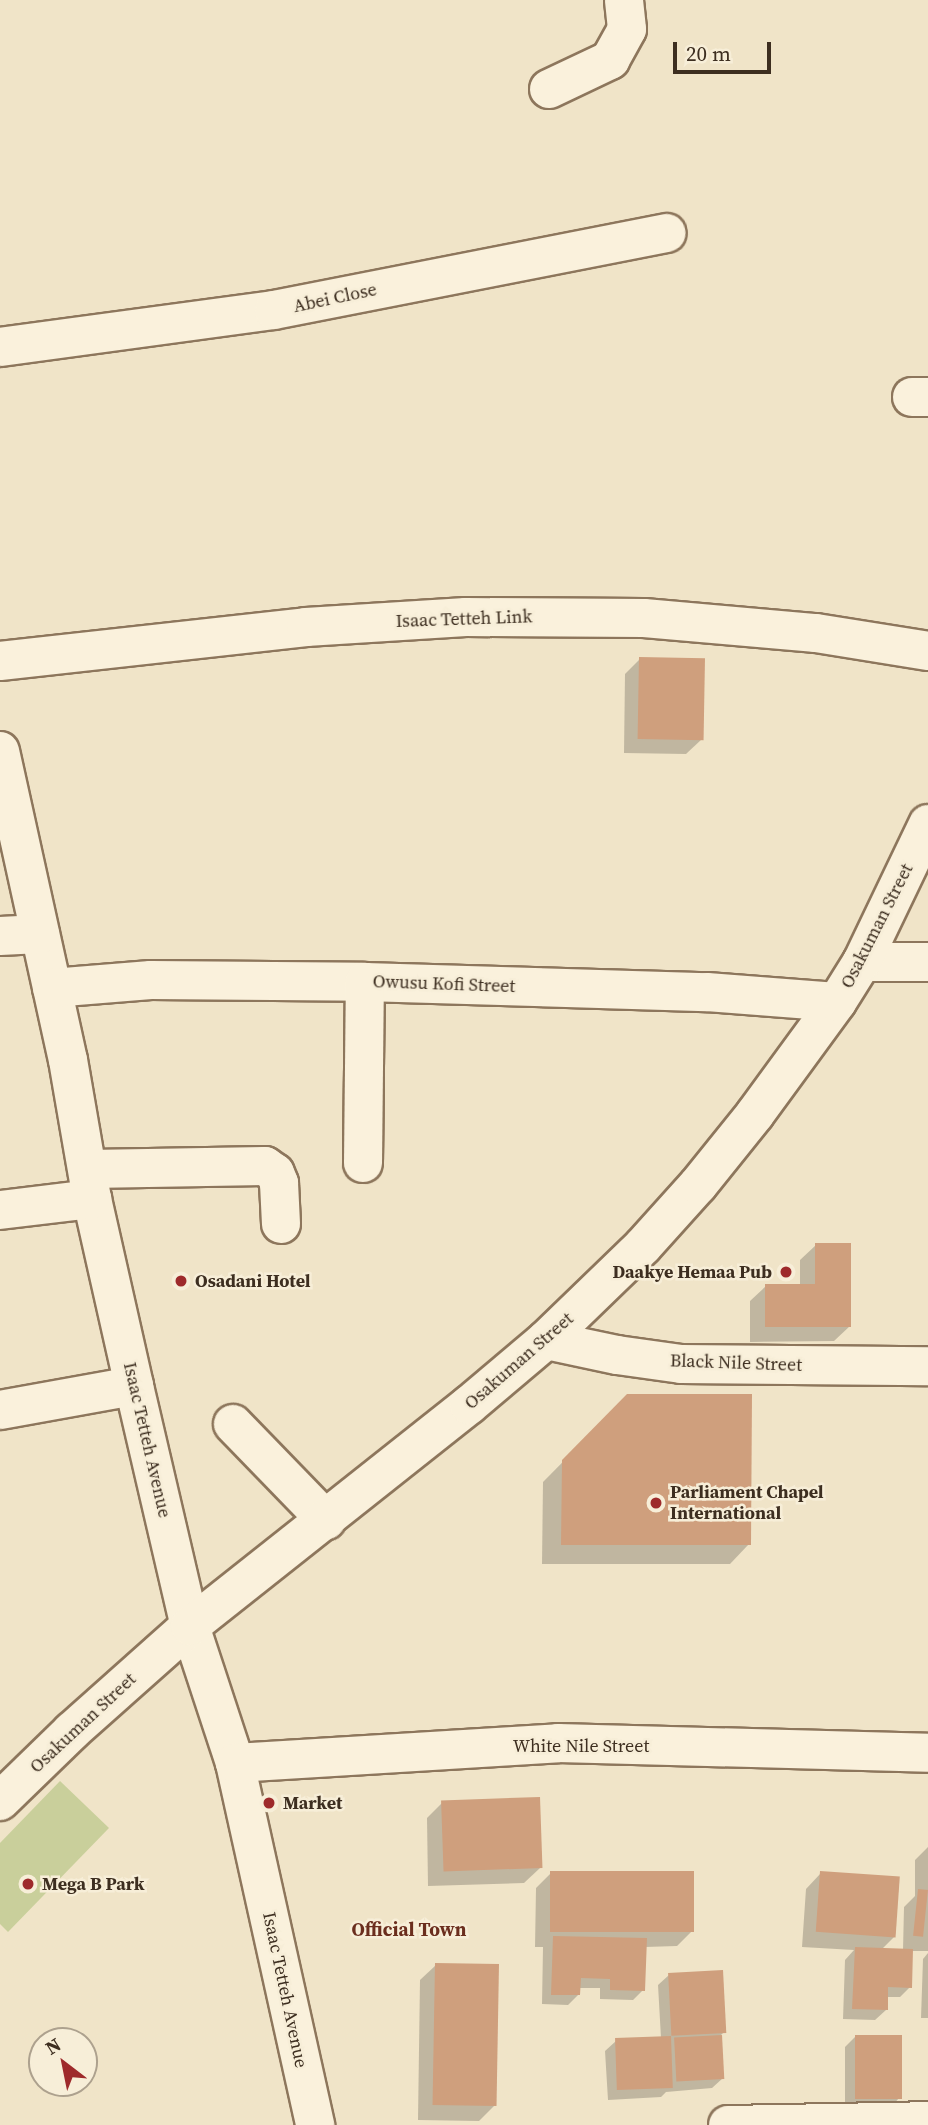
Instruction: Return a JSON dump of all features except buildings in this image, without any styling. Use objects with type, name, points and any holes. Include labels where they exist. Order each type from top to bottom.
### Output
[{"type":"street","points":[[549,89],[610,60],[627,29],[624,0]]},
{"type":"street","name":"Abei Close","points":[[0,347],[274,310],[667,233]]},
{"type":"street","name":"Isaac Tetteh Link","points":[[0,662],[306,627],[466,617],[644,618],[816,634],[928,651]]},
{"type":"street","name":"Isaac Tetteh Avenue","points":[[0,751],[134,1386],[190,1626],[235,1763],[315,2125]]},
{"type":"street","name":"Osakuman Street","points":[[0,1801],[72,1731],[190,1626],[326,1520],[546,1340],[643,1246],[698,1185],[792,1068],[837,1002],[862,962],[928,824]]},
{"type":"street","points":[[0,936],[40,933]]},
{"type":"street","points":[[862,962],[924,958]]},
{"type":"street","name":"Owusu Kofi Street","points":[[51,988],[151,980],[365,982],[706,992],[837,1002]]},
{"type":"street","points":[[363,1163],[365,982]]},
{"type":"street","points":[[0,1210],[91,1184],[265,1166],[275,1173],[279,1183],[281,1224]]},
{"type":"street","name":"Black Nile Street","points":[[546,1340],[617,1355],[681,1364],[928,1366]]},
{"type":"street","points":[[0,1410],[134,1386]]},
{"type":"street","points":[[233,1424],[326,1520]]},
{"type":"street","name":"White Nile Street","points":[[235,1763],[558,1743],[928,1753]]},
{"type":"street","points":[[728,2125],[928,2121]]},
{"type":"green space","name":"Mega B Park","points":[[60,1781],[109,1828],[8,1932],[0,1924],[0,1843]]},
{"type":"place","name":"Daakye Hemaa Pub","points":[[786,1272]]},
{"type":"place","name":"Osadani Hotel","points":[[181,1281]]},
{"type":"place","name":"Parliament Chapel International","points":[[656,1503]]},
{"type":"place","name":"Market","points":[[269,1803]]},
{"type":"place","name":"Mega B Park","points":[[28,1884]]},
{"type":"district","name":"Official Town","points":[[409,1930]]}]
